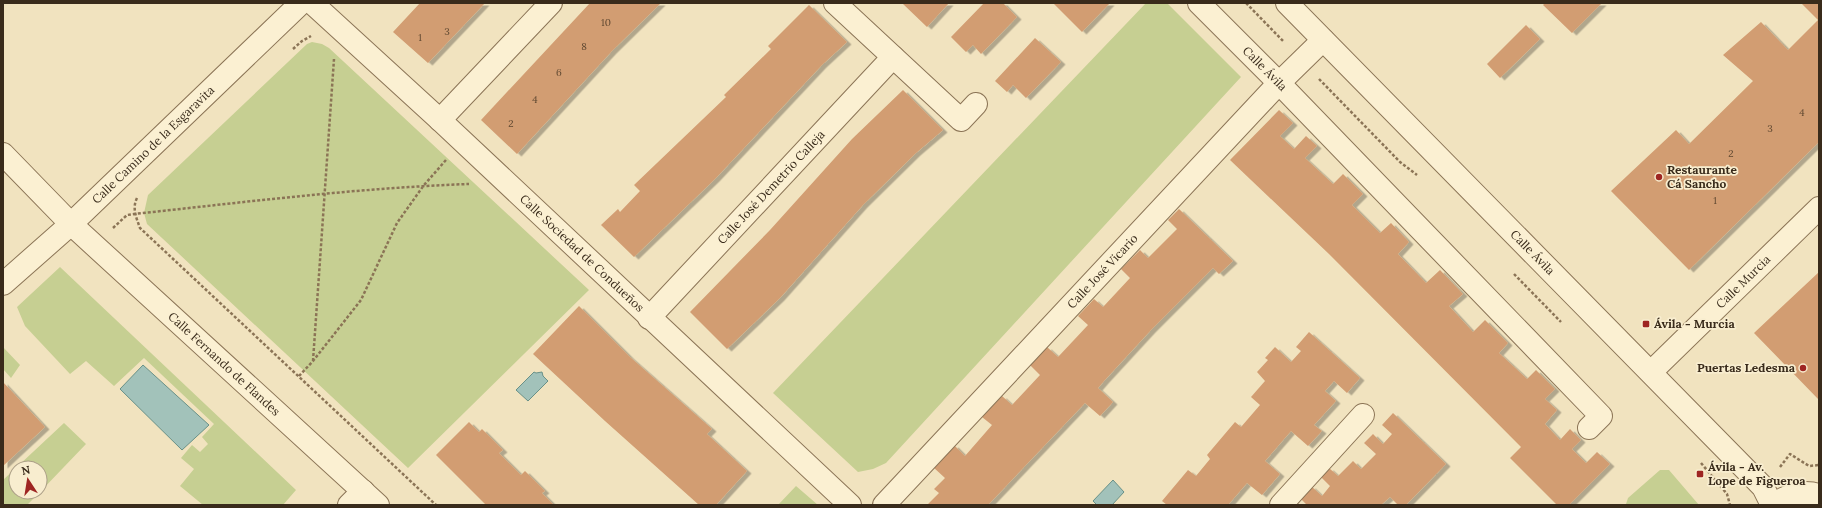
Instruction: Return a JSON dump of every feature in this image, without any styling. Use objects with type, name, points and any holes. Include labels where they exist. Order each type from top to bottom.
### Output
[{"type":"street","name":"Calle Camino de la Esgaravita","points":[[3,284],[71,224],[301,3]]},
{"type":"street","name":"Calle Sociedad de Condueños","points":[[312,3],[440,120],[649,318],[850,505]]},
{"type":"street","points":[[440,120],[551,3]]},
{"type":"street","points":[[835,3],[961,120],[976,104]]},
{"type":"street","name":"Calle Ávila","points":[[1199,3],[1279,83],[1601,416],[1589,428]]},
{"type":"street","name":"Calle Ávila","points":[[1287,3],[1764,487],[1773,505]]},
{"type":"street","name":"Calle José Vicario","points":[[884,505],[1279,83],[1301,60],[1324,40]]},
{"type":"street","name":"Calle José Demetrio Calleja","points":[[649,318],[893,57]]},
{"type":"street","name":"Calle Fernando de Flandes","points":[[3,154],[71,224],[94,244],[363,500]]},
{"type":"street","name":"Calle Murcia","points":[[1651,372],[1819,208]]},
{"type":"street","points":[[1281,505],[1363,415]]},
{"type":"street","points":[[1773,505],[1784,497],[1798,493],[1812,493],[1819,495]]},
{"type":"path","points":[[1246,3],[1400,162],[1423,180]]},
{"type":"path","points":[[290,52],[306,39],[316,36]]},
{"type":"path","points":[[313,361],[335,54]]},
{"type":"path","points":[[299,376],[313,361],[361,300],[397,223],[424,185],[447,158]]},
{"type":"path","points":[[94,244],[127,215],[424,185],[475,183]]},
{"type":"path","points":[[140,192],[135,202],[134,214],[140,228],[436,505]]},
{"type":"path","points":[[1511,271],[1566,326]]},
{"type":"path","points":[[1697,458],[1727,494],[1730,505]]},
{"type":"green space","points":[[1146,3],[1167,3],[1241,77],[886,463],[873,469],[858,472],[773,393]]},
{"type":"green space","points":[[312,42],[322,44],[329,48],[589,290],[408,468],[147,224],[144,213],[148,195],[307,44]]},
{"type":"green space","points":[[60,267],[296,490],[283,505],[203,505],[180,486],[194,469],[181,458],[192,445],[200,452],[208,444],[202,437],[214,424],[144,358],[114,386],[86,361],[70,374],[25,326],[17,307]]},
{"type":"green space","points":[[3,347],[20,365],[11,378],[3,369]]},
{"type":"green space","points":[[64,423],[86,444],[48,484],[48,460],[24,460]]},
{"type":"green space","points":[[1660,470],[1669,470],[1699,505],[1627,505],[1628,498]]},
{"type":"green space","points":[[8,475],[8,500],[32,500],[27,505],[3,505],[3,480]]},
{"type":"green space","points":[[796,486],[818,505],[778,505]]},
{"type":"water","points":[[143,365],[209,425],[182,450],[120,389]]},
{"type":"water","points":[[534,372],[542,372],[543,376],[548,381],[528,401],[516,390]]},
{"type":"water","points":[[1113,480],[1124,492],[1112,505],[1097,505],[1093,501]]},
{"type":"building","points":[[420,3],[485,3],[428,63],[393,32]]},
{"type":"building","points":[[590,3],[661,3],[612,51],[517,154],[481,120]]},
{"type":"building","points":[[949,3],[927,27],[903,4]]},
{"type":"building","points":[[984,3],[1003,3],[1017,17],[981,54],[973,45],[966,52],[951,37]]},
{"type":"building","points":[[1053,3],[1110,3],[1082,32]]},
{"type":"building","points":[[1545,3],[1602,3],[1572,33],[1543,5]]},
{"type":"building","points":[[1801,3],[1819,3],[1819,142],[1689,270],[1611,191],[1676,130],[1689,144],[1753,81],[1723,55],[1761,22],[1788,50],[1818,20]]},
{"type":"building","points":[[809,5],[847,42],[822,65],[715,179],[634,257],[601,225],[618,209],[620,212],[640,191],[634,185],[726,97],[724,95],[771,49],[768,46]]},
{"type":"building","points":[[1526,25],[1540,39],[1500,78],[1487,64]]},
{"type":"building","points":[[1035,38],[1061,62],[1026,98],[1013,85],[1007,92],[995,81]]},
{"type":"building","points":[[903,90],[943,130],[916,153],[863,205],[780,298],[727,349],[690,312],[770,230],[852,139]]},
{"type":"building","points":[[1279,110],[1293,123],[1280,136],[1294,149],[1306,136],[1317,146],[1305,158],[1333,184],[1343,174],[1363,194],[1352,205],[1380,233],[1391,223],[1409,242],[1398,254],[1426,283],[1440,270],[1463,294],[1449,306],[1473,332],[1485,320],[1508,343],[1499,353],[1527,379],[1536,370],[1555,389],[1545,399],[1557,410],[1545,424],[1560,440],[1570,429],[1581,440],[1572,449],[1586,463],[1597,452],[1610,464],[1569,505],[1557,505],[1510,458],[1521,447],[1329,254],[1230,160]]},
{"type":"building","points":[[1179,209],[1233,261],[1219,274],[1213,268],[1151,330],[1098,388],[1113,402],[1100,416],[1085,403],[988,505],[927,505],[939,493],[934,489],[945,478],[933,467],[954,445],[965,456],[992,425],[982,417],[1002,396],[1012,405],[1040,375],[1030,365],[1047,347],[1058,357],[1088,325],[1078,316],[1094,299],[1103,307],[1130,278],[1121,269],[1140,250],[1148,258],[1177,229],[1168,220]]},
{"type":"building","name":"Puertas Ledesma","points":[[1819,272],[1819,400],[1754,333]]},
{"type":"building","points":[[579,306],[630,357],[712,429],[707,434],[747,471],[716,505],[699,505],[533,354]]},
{"type":"building","points":[[1309,332],[1360,378],[1347,393],[1334,381],[1325,391],[1336,401],[1314,425],[1322,431],[1308,446],[1291,431],[1265,461],[1280,474],[1262,495],[1247,483],[1228,505],[1167,505],[1162,501],[1188,470],[1196,476],[1210,459],[1207,455],[1235,422],[1241,427],[1260,405],[1251,397],[1265,381],[1257,372],[1268,360],[1265,358],[1275,347],[1291,362],[1301,351],[1296,347]]},
{"type":"building","points":[[3,382],[45,427],[3,466]]},
{"type":"building","points":[[1393,413],[1446,464],[1406,505],[1398,505],[1390,497],[1381,505],[1307,505],[1300,498],[1311,486],[1322,496],[1330,486],[1320,476],[1329,468],[1338,476],[1353,461],[1361,469],[1376,454],[1364,443],[1373,434],[1383,444],[1392,434],[1382,425]]},
{"type":"building","points":[[469,422],[479,432],[482,429],[503,450],[499,453],[521,475],[525,471],[545,491],[542,493],[554,505],[486,505],[436,455]]},
{"type":"place","name":"Restaurante Cá Sancho","points":[[1659,177]]},
{"type":"place","name":"Ávila - Murcia","points":[[1646,324]]},
{"type":"place","name":"Puertas Ledesma","points":[[1803,368]]},
{"type":"place","name":"Ávila - Av. Lope de Figueroa","points":[[1700,474]]}]
